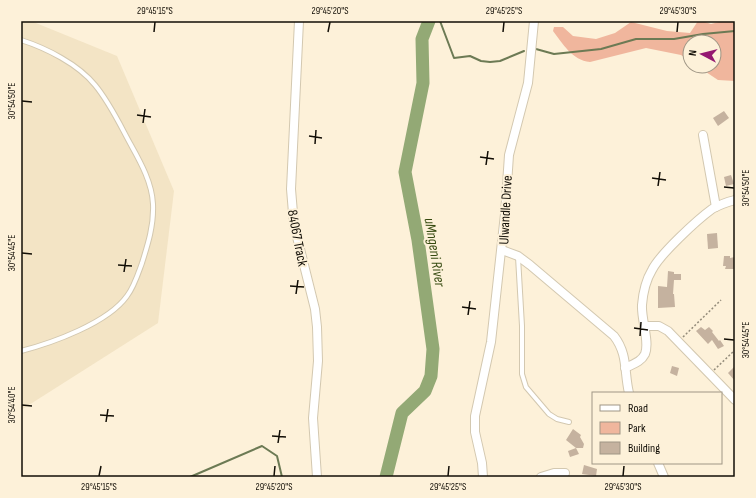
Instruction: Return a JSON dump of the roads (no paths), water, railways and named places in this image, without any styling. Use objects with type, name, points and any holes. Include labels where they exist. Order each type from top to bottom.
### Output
[{"type":"street","name":"84067 Track","points":[[299,21],[291,189],[294,226],[315,309],[317,327],[318,361],[313,418],[317,477]]},
{"type":"street","name":"Ulwandle Drive","points":[[534,21],[528,83],[509,155],[502,250],[518,256],[614,336],[622,348],[629,392]]},
{"type":"street","points":[[703,135],[716,207]]},
{"type":"street","points":[[625,368],[639,362],[645,353],[646,339],[642,310],[643,296],[654,265],[699,220],[716,207],[735,200]]},
{"type":"street","points":[[483,477],[483,469],[475,432],[475,416],[491,342],[502,250]]},
{"type":"street","points":[[644,326],[652,325],[665,328],[735,400]]},
{"type":"street","points":[[658,464],[664,477]]},
{"type":"street","points":[[540,477],[554,472],[565,473]]},
{"type":"lane","points":[[21,40],[41,46],[78,69],[95,85],[113,112],[138,157],[151,186],[153,203],[153,223],[149,242],[128,296],[106,316],[67,335],[21,351]]},
{"type":"lane","points":[[518,256],[522,368],[524,382],[531,393],[551,416],[568,422]]},
{"type":"waterway","name":"uMngeni River","points":[[386,477],[402,413],[425,391],[431,376],[433,349],[418,240],[405,172],[423,83],[422,39],[429,21]]},
{"type":"waterway","points":[[440,21],[454,58],[470,56],[481,61],[490,62],[500,61],[524,51]]},
{"type":"waterway","points":[[536,49],[554,54],[601,49],[636,39],[674,39],[735,31]]},
{"type":"waterway","points":[[190,477],[262,446],[277,456],[282,477]]}]
